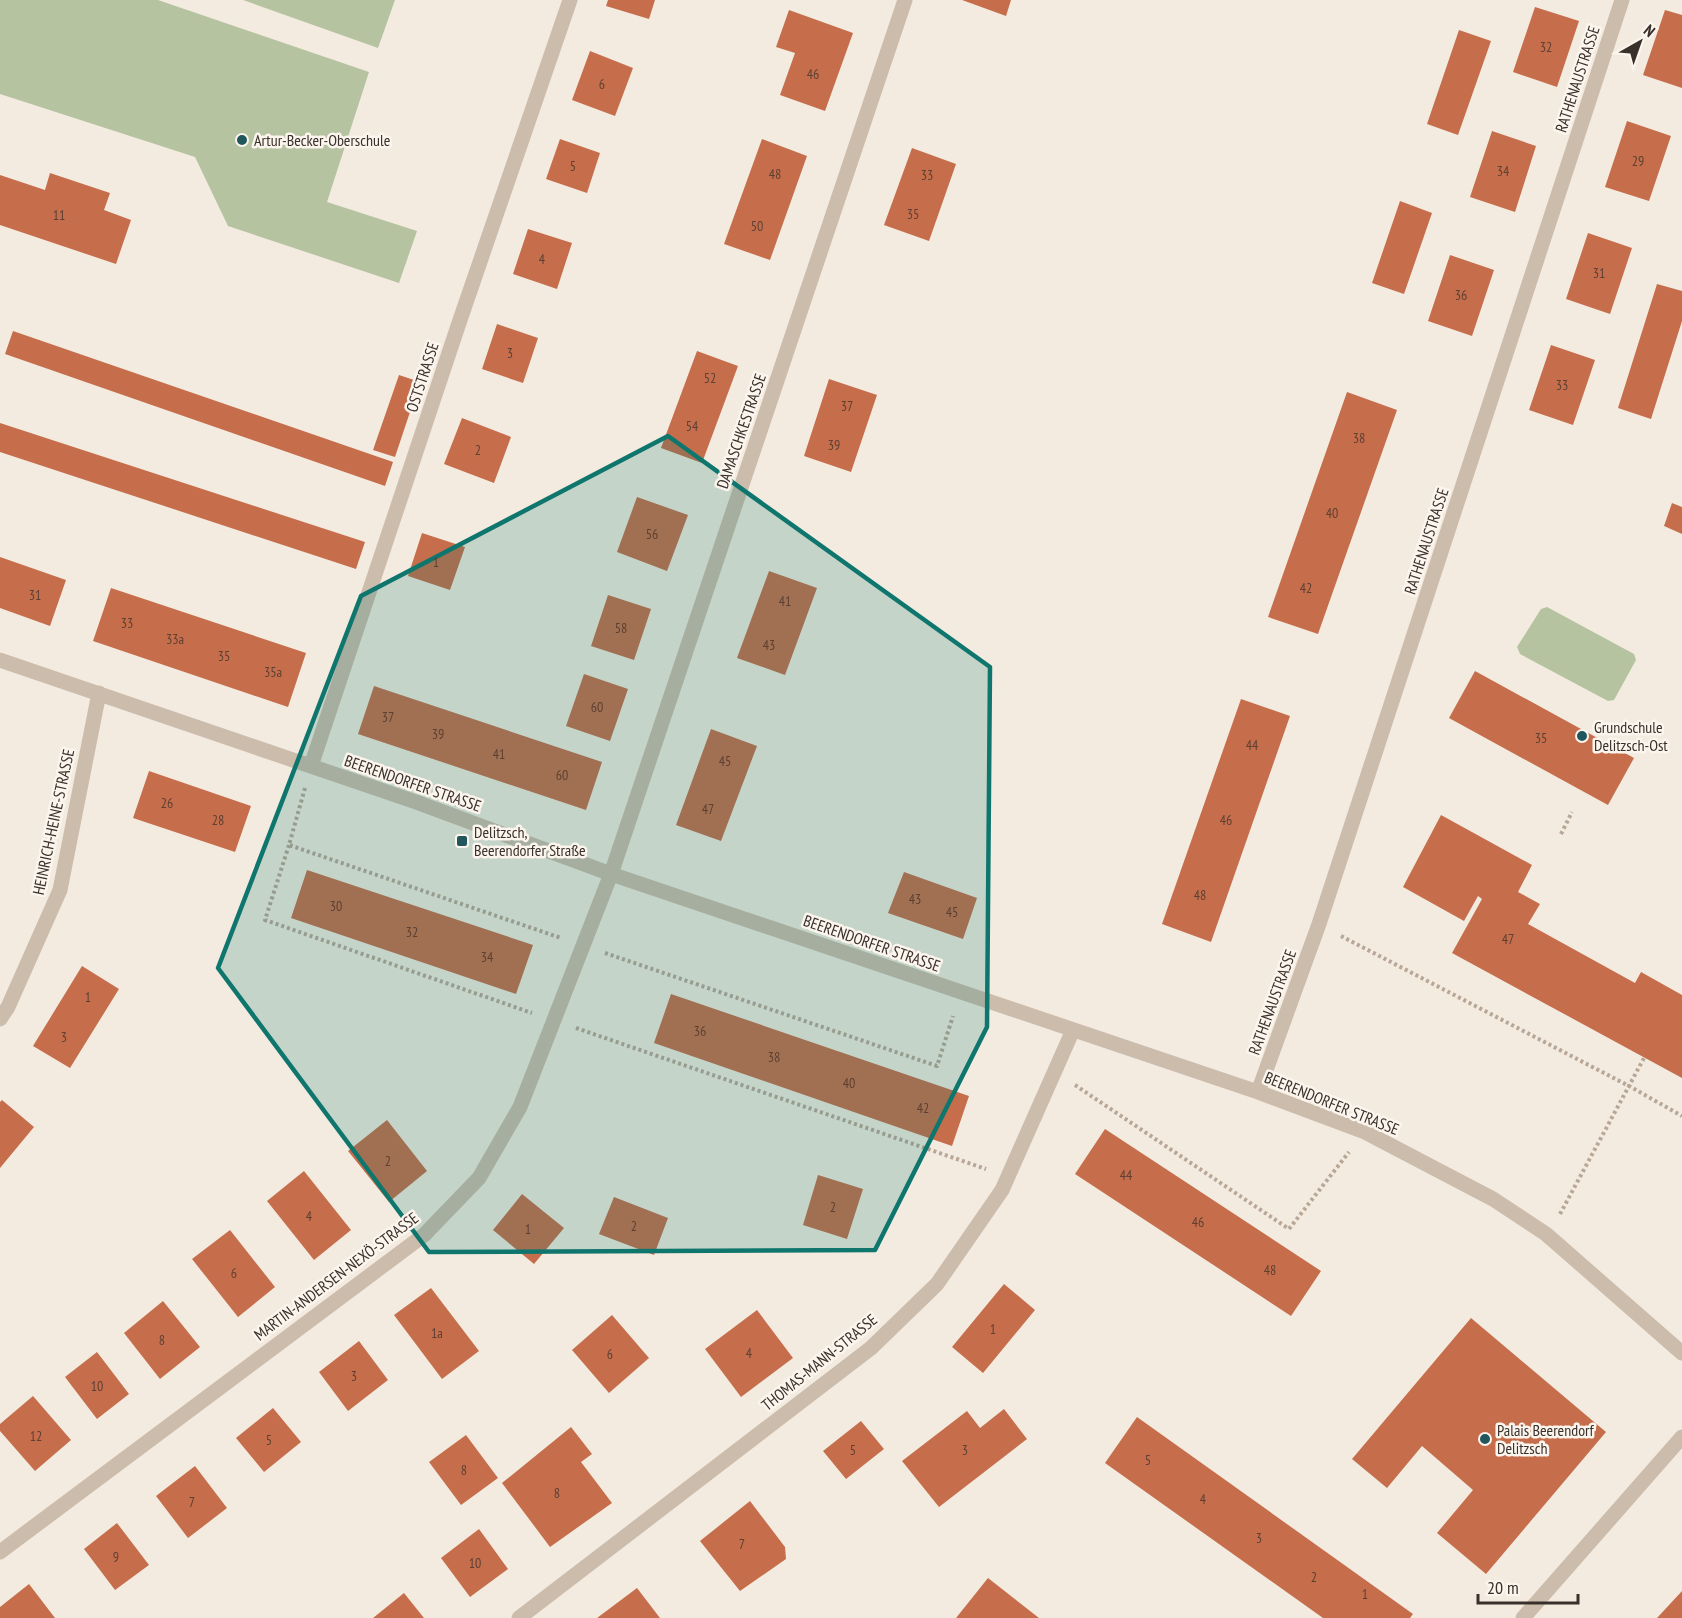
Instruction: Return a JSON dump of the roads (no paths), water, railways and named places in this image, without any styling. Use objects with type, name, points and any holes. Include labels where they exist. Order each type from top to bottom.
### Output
[{"type":"street","name":"OSTSTRASSE","points":[[311,766],[570,0]]},
{"type":"street","name":"DAMASCHKESTRASSE","points":[[610,873],[905,0]]},
{"type":"street","name":"RATHENAUSTRASSE","points":[[1258,1092],[1319,924],[1622,0]]},
{"type":"street","name":"BEERENDORFER STRASSE","points":[[0,660],[416,802],[610,873],[1258,1092],[1365,1132],[1493,1199],[1546,1234],[1682,1353]]},
{"type":"street","name":"HEINRICH-HEINE-STRASSE","points":[[0,1019],[8,1007],[60,890],[99,693]]},
{"type":"street","name":"MARTIN-ANDERSEN-NEXÖ-STRASSE","points":[[0,1552],[424,1235],[479,1178],[520,1107],[610,873]]},
{"type":"street","name":"THOMAS-MANN-STRASSE","points":[[519,1618],[871,1348],[937,1284],[1002,1190],[1073,1030]]},
{"type":"street","points":[[1523,1618],[1682,1437]]},
{"type":"place","name":"Artur-Becker-Oberschule","points":[[242,140]]},
{"type":"place","name":"Grundschule Delitzsch-Ost","points":[[1582,736]]},
{"type":"place","name":"Delitzsch, Beerendorfer Straße","points":[[462,841]]},
{"type":"place","name":"Palais Beerendorf Delitzsch","points":[[1485,1439]]}]
